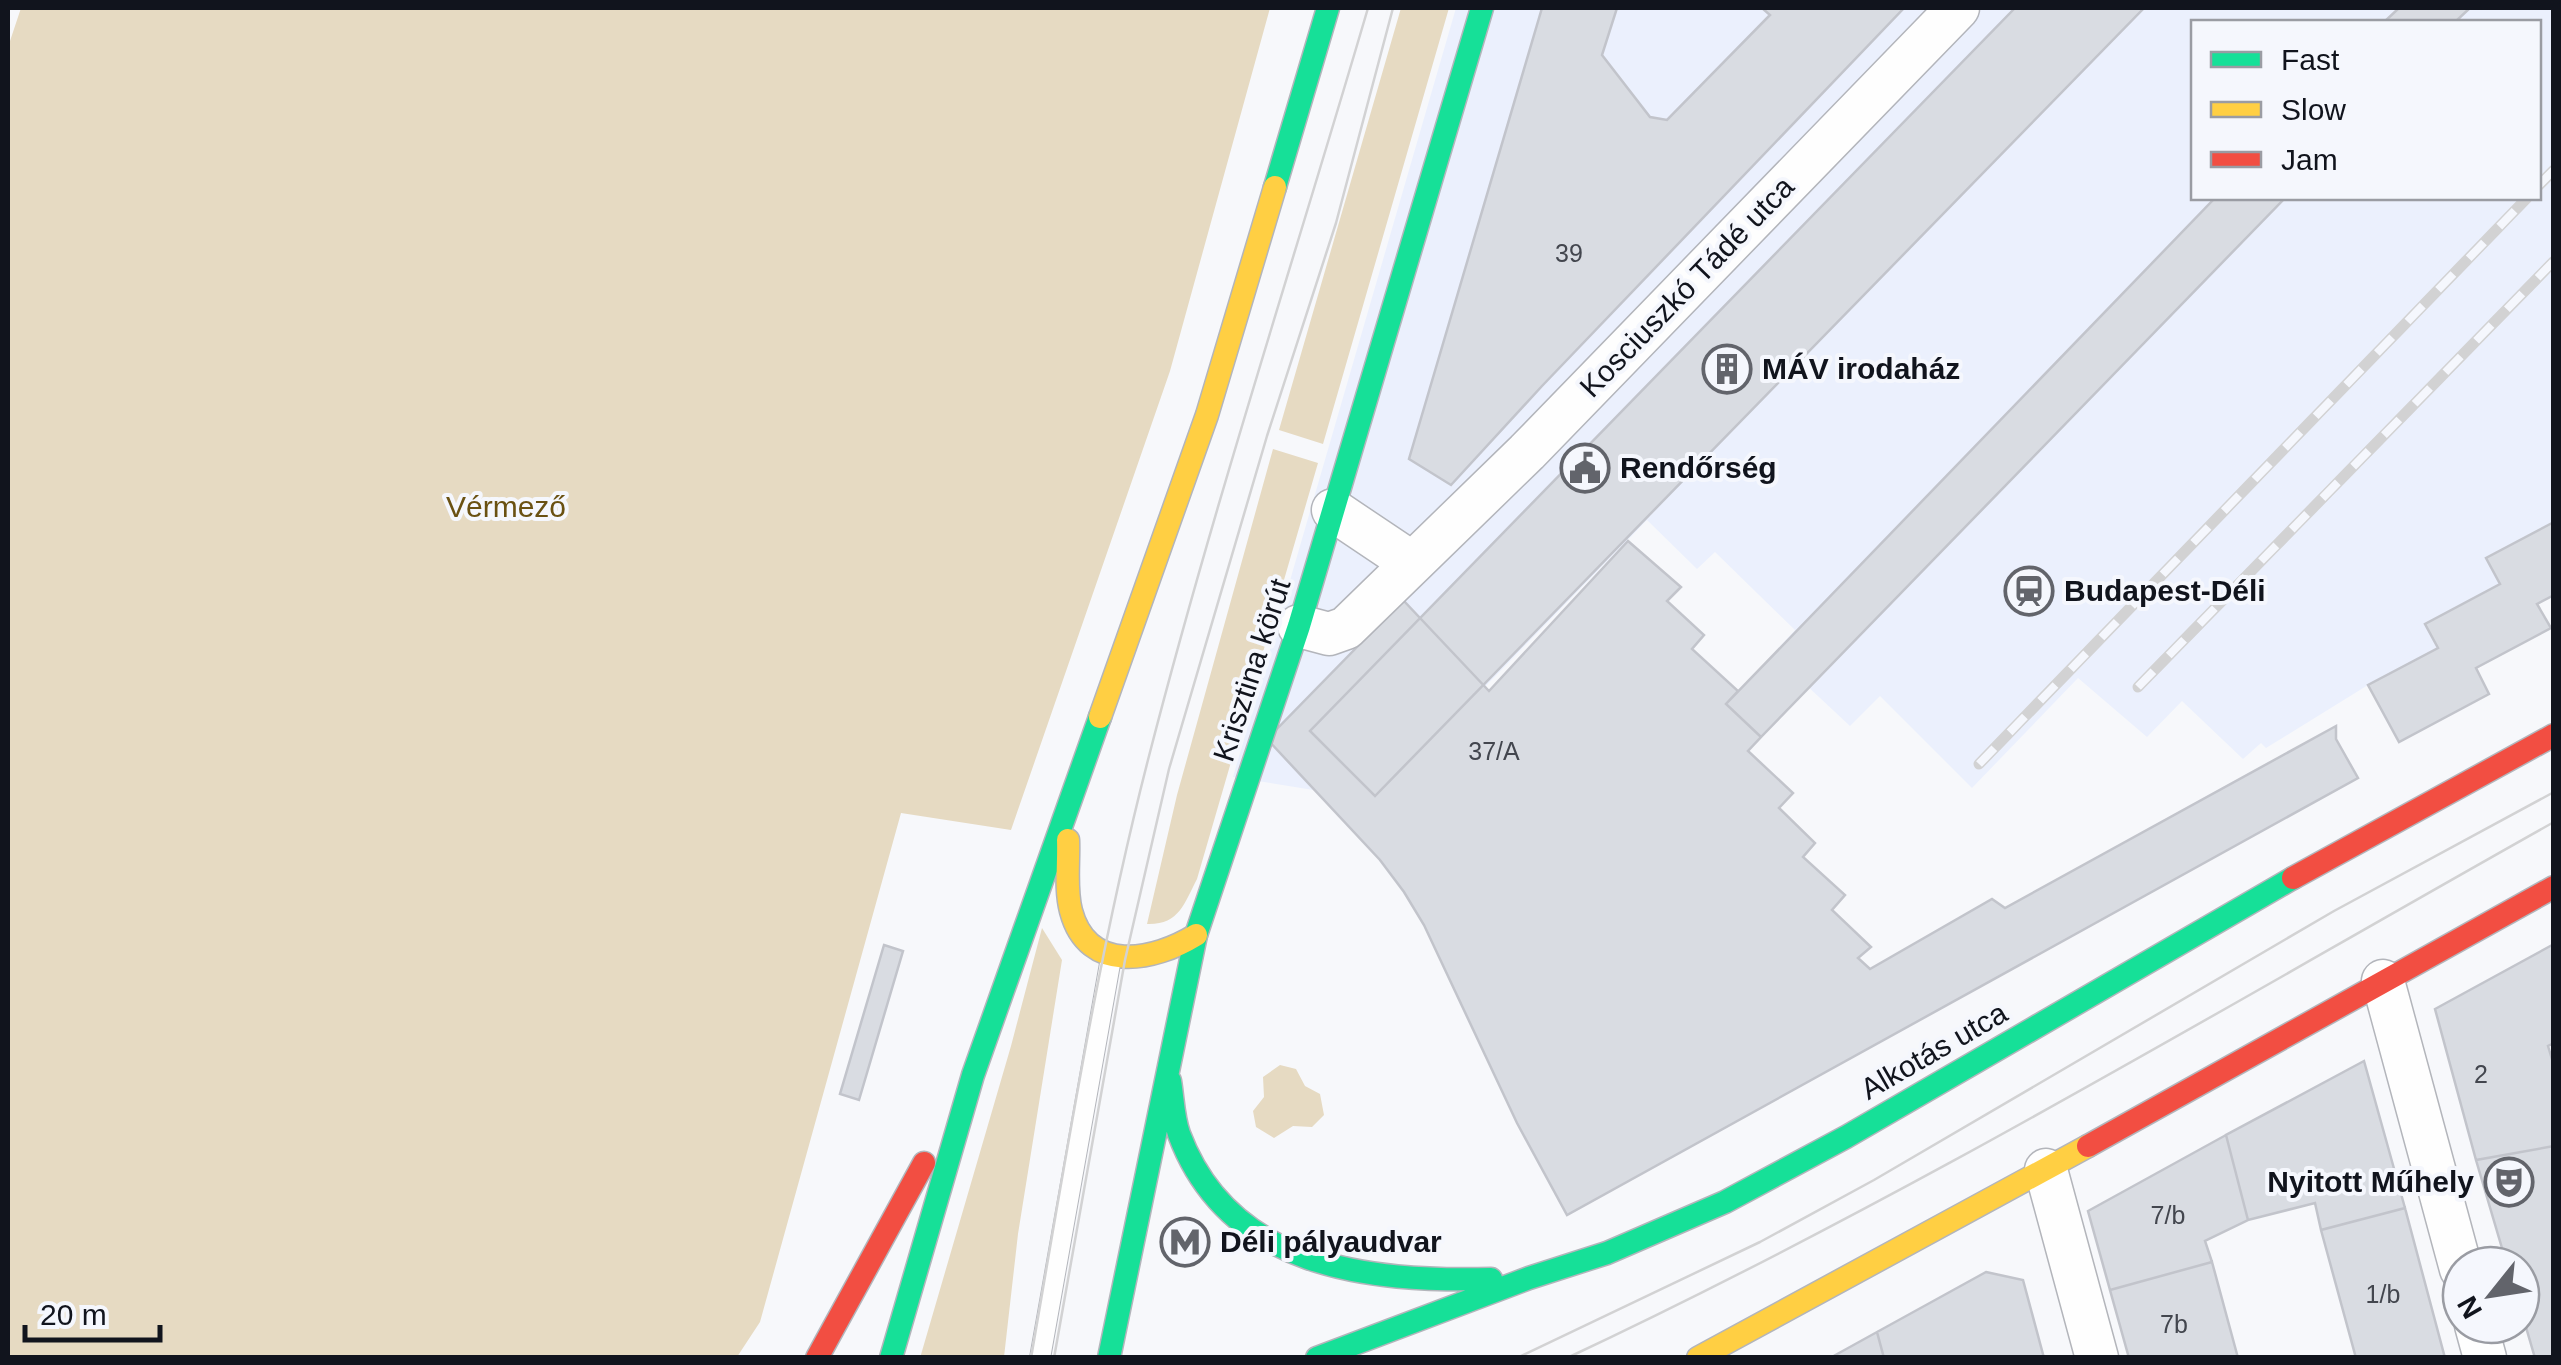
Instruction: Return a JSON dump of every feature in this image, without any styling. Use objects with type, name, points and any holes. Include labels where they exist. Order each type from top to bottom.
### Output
[{"type":"street","points":[[891,1358],[973,1075],[1207,415],[1328,8]]},
{"type":"street","name":"Krisztina körút","points":[[1110,1358],[1196,935],[1299,626],[1482,8]]},
{"type":"street","name":"Kosciuszkó Tádé utca","points":[[1299,626],[1329,634],[1346,628],[1527,452],[1958,8]]},
{"type":"street","points":[[1333,510],[1412,563]]},
{"type":"street","name":"Alkotás utca","points":[[1317,1358],[1528,1278],[1607,1253],[1725,1202],[1846,1137],[2356,842],[2554,734]]},
{"type":"street","points":[[1067,817],[1071,912],[1083,936],[1104,955],[1126,960],[1172,951],[1196,935]]},
{"type":"street","points":[[1698,1358],[2046,1170],[2554,887]]},
{"type":"street","points":[[2383,981],[2455,1245]]},
{"type":"street","points":[[1168,1068],[1177,1127],[1197,1168],[1227,1210],[1258,1235],[1306,1260],[1372,1274],[1451,1280],[1528,1278]]},
{"type":"street","points":[[817,1358],[973,1075]]},
{"type":"street","points":[[2046,1170],[2097,1358]]},
{"type":"lane","points":[[2524,751],[2554,718]]},
{"type":"lane","points":[[1040,1358],[1112,956]]},
{"type":"shaded area","points":[[1456,8],[2553,8],[2553,522],[2486,557],[2500,584],[2425,624],[2438,648],[2368,685],[2266,748],[2261,743],[2243,759],[2182,701],[2147,737],[2078,678],[1972,788],[1880,696],[1850,726],[1773,654],[1795,630],[1715,552],[1697,569],[1647,520],[1375,800],[1233,777]]},
{"type":"green space","name":"Vérmező","points":[[21,8],[1270,8],[1170,371],[1011,830],[901,813],[760,1322],[737,1357],[8,1357],[8,47]]},
{"type":"green space","points":[[1401,8],[1449,8],[1323,444],[1279,430]]},
{"type":"green space","points":[[1273,449],[1318,463],[1197,879],[1173,917],[1147,924],[1177,795]]},
{"type":"green space","points":[[1042,928],[1062,960],[1018,1234],[1004,1357],[920,1358],[1011,1046]]},
{"type":"green space","points":[[1280,1065],[1296,1069],[1305,1086],[1320,1094],[1324,1115],[1312,1127],[1293,1126],[1274,1138],[1256,1127],[1253,1111],[1264,1097],[1263,1077]]},
{"type":"building","points":[[1542,8],[1617,8],[1602,55],[1650,117],[1667,120],[1770,15],[1762,8],[1904,8],[1451,485],[1409,459]]},
{"type":"building","name":"MÁV irodaház","points":[[2015,8],[2144,8],[1375,796],[1310,731]]},
{"type":"building","points":[[2399,8],[2470,8],[2457,20],[2386,20]]},
{"type":"building","points":[[2213,200],[2283,200],[1761,737],[1726,704]]},
{"type":"building","points":[[2554,522],[2554,595],[2537,604],[2551,628],[2476,668],[2489,694],[2399,742],[2368,685],[2438,648],[2425,624],[2500,584],[2486,558]]},
{"type":"building","points":[[1628,541],[1681,587],[1667,601],[1704,635],[1692,649],[1738,691],[1726,704],[1761,737],[1748,751],[1793,793],[1779,808],[1815,843],[1803,857],[1845,895],[1832,910],[1871,947],[1858,958],[1870,969],[1992,899],[2005,908],[2336,726],[2336,739],[2358,778],[1567,1215],[1517,1123],[1424,925],[1404,892],[1380,860],[1267,739],[1403,600],[1489,691]]},
{"type":"building","points":[[2554,944],[2554,1043],[2548,1046],[2554,1066],[2554,1146],[2476,1160],[2435,1009]]},
{"type":"building","points":[[884,945],[903,951],[859,1100],[840,1094]]},
{"type":"building","points":[[2364,1061],[2405,1208],[2321,1230],[2315,1203],[2248,1220],[2226,1135]]},
{"type":"building","points":[[2226,1135],[2248,1220],[2205,1241],[2212,1262],[2110,1290],[2088,1211]]},
{"type":"building","points":[[2554,1146],[2554,1358],[2535,1358],[2531,1345],[2541,1345],[2541,1245],[2501,1245],[2476,1160]]},
{"type":"building","points":[[2405,1208],[2445,1358],[2356,1358],[2321,1230]]},
{"type":"building","points":[[2212,1262],[2238,1358],[2129,1358],[2110,1290]]},
{"type":"building","points":[[1986,1272],[2023,1280],[2044,1358],[1884,1358],[1877,1332]]},
{"type":"building","points":[[1877,1332],[1884,1358],[1830,1358]]},
{"type":"tram line","points":[[1031,1358],[1098,980],[1149,756],[1228,474],[1368,8]]},
{"type":"tram line","points":[[1054,1358],[1125,960],[1169,769],[1267,436],[1336,223],[1393,8]]},
{"type":"tram line","points":[[1517,1358],[1760,1242],[1874,1180],[2334,911],[2554,792]]},
{"type":"tram line","points":[[1567,1358],[1942,1167],[2554,822]]},
{"type":"railway","points":[[2541,183],[2554,170]]},
{"type":"railway","points":[[1979,764],[2525,200]]},
{"type":"railway","points":[[2138,687],[2554,261]]},
{"type":"traffic: fast","points":[[1275,187],[1328,8]]},
{"type":"traffic: fast","points":[[1109,1358],[1196,935],[1299,626],[1482,8]]},
{"type":"traffic: fast","points":[[891,1358],[973,1075],[1100,717]]},
{"type":"traffic: fast","points":[[1317,1358],[1529,1278],[1607,1253],[1725,1202],[1846,1137],[2293,878]]},
{"type":"traffic: fast","points":[[1170,1081],[1179,1134],[1202,1179],[1232,1214],[1267,1240],[1308,1258],[1351,1270],[1397,1276],[1491,1279]]},
{"type":"traffic: slow","points":[[1100,717],[1207,415],[1275,187]]},
{"type":"traffic: slow","points":[[1068,840],[1071,911],[1092,945],[1107,954],[1142,956],[1196,935]]},
{"type":"traffic: slow","points":[[1698,1358],[2088,1146]]},
{"type":"traffic: jam","points":[[2293,878],[2554,735]]},
{"type":"traffic: jam","points":[[2088,1146],[2554,887]]},
{"type":"traffic: jam","points":[[817,1358],[924,1163]]},
{"type":"place","name":"MÁV irodaház","points":[[1727,369]]},
{"type":"place","name":"Rendőrség","points":[[1585,468]]},
{"type":"place","name":"Budapest-Déli","points":[[2029,591]]},
{"type":"place","name":"Nyitott Műhely","points":[[2509,1182]]},
{"type":"place","name":"Déli pályaudvar","points":[[1185,1242]]}]
